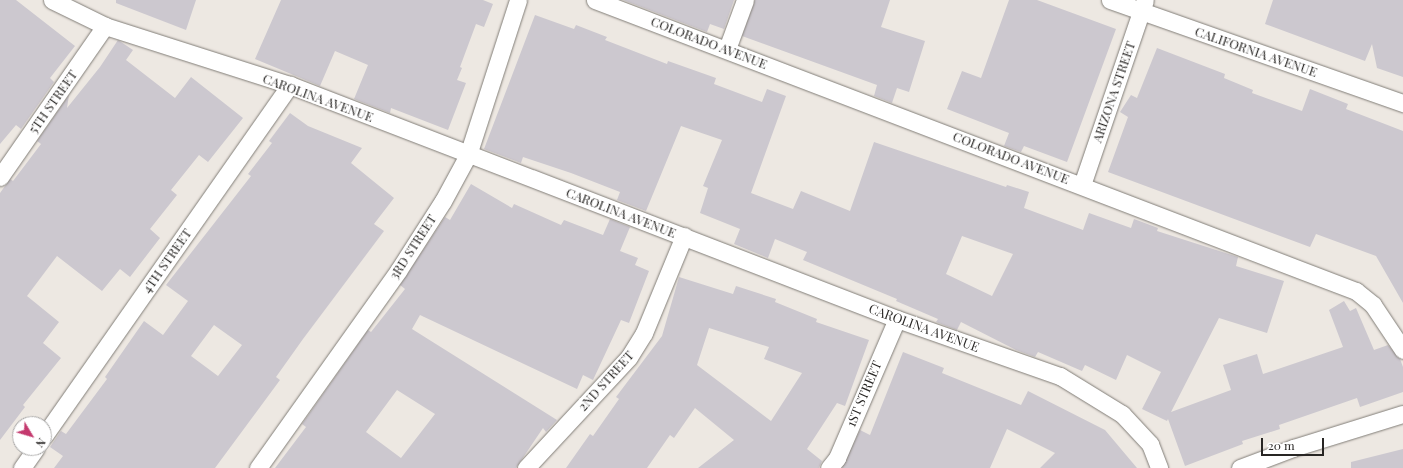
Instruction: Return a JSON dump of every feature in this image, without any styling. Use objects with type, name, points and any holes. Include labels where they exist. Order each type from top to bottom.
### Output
[{"type":"street","name":"CAROLINA AVENUE","points":[[52,0],[105,26],[290,85],[468,155],[897,318],[1060,376],[1087,391],[1122,414],[1150,444],[1159,468]]},
{"type":"street","name":"3RD STREET","points":[[258,468],[398,271],[443,201],[468,155],[518,0]]},
{"type":"street","name":"COLORADO AVENUE","points":[[595,0],[727,49],[1356,291],[1373,305],[1403,350]]},
{"type":"street","points":[[727,49],[745,0]]},
{"type":"street","name":"CALIFORNIA AVENUE","points":[[1110,0],[1143,6],[1403,103]]},
{"type":"street","name":"ARIZONA STREET","points":[[1082,185],[1143,6]]},
{"type":"street","name":"5TH STREET","points":[[0,177],[105,26]]},
{"type":"street","name":"4TH STREET","points":[[52,425],[290,85]]},
{"type":"street","name":"2ND STREET","points":[[526,468],[629,358],[644,333],[684,236]]},
{"type":"street","name":"1ST STREET","points":[[829,468],[837,458],[897,318]]},
{"type":"street","points":[[1240,468],[1293,448],[1403,414]]},
{"type":"street","points":[[22,468],[30,456]]},
{"type":"building","points":[[0,0],[16,0],[75,46],[50,78],[54,82],[21,129],[16,125],[0,144]]},
{"type":"building","points":[[116,0],[196,0],[186,30],[116,3]]},
{"type":"building","points":[[281,0],[483,0],[493,4],[484,27],[476,24],[460,67],[462,68],[457,80],[466,83],[448,130],[391,108],[390,113],[354,99],[368,65],[335,51],[320,86],[255,59]]},
{"type":"building","points":[[623,0],[734,0],[724,29],[710,24],[707,32]]},
{"type":"building","points":[[755,0],[890,0],[881,27],[925,41],[909,92],[897,88],[892,103],[874,96],[877,85],[742,36]]},
{"type":"building","points":[[1009,0],[1037,0],[1116,29],[1067,162],[1024,146],[1021,152],[1004,146],[1009,133],[947,109],[962,71],[981,78]]},
{"type":"building","points":[[1273,0],[1403,0],[1403,77],[1377,68],[1372,44],[1365,61],[1265,24]]},
{"type":"building","points":[[535,15],[574,29],[576,25],[607,37],[605,40],[667,64],[668,61],[716,78],[714,84],[762,102],[767,89],[786,96],[751,193],[793,209],[801,191],[850,211],[874,142],[1006,187],[1007,185],[1029,192],[1024,208],[1083,230],[1089,213],[1131,228],[1134,219],[1158,228],[1157,231],[1238,257],[1236,266],[1284,281],[1267,333],[1219,318],[1171,412],[1231,390],[1223,365],[1257,354],[1263,374],[1343,347],[1329,310],[1344,301],[1350,311],[1356,308],[1374,350],[1388,345],[1400,359],[1403,367],[1403,392],[1360,407],[1357,398],[1279,425],[1280,429],[1242,441],[1243,444],[1185,466],[1168,419],[1167,421],[1142,409],[1161,372],[1127,355],[1116,380],[1085,365],[1082,371],[1038,352],[1035,357],[1016,350],[961,322],[957,330],[936,322],[938,319],[896,301],[897,299],[803,260],[807,252],[775,239],[768,258],[734,244],[740,229],[700,213],[708,188],[703,186],[722,140],[681,126],[646,211],[617,200],[620,192],[571,173],[523,157],[521,163],[484,149]],"holes":[[[962,236],[1013,254],[992,296],[946,274]]]},
{"type":"building","points":[[118,40],[133,50],[126,60],[175,98],[191,77],[243,118],[208,162],[199,155],[171,190],[177,195],[150,229],[160,238],[130,277],[120,269],[102,291],[57,256],[27,296],[59,322],[43,343],[61,358],[23,405],[25,407],[18,416],[12,416],[12,424],[0,440],[0,193],[10,179],[13,181],[41,144],[37,141],[69,95],[67,108],[100,67]]},
{"type":"building","points":[[1157,48],[1225,74],[1224,78],[1253,90],[1252,93],[1302,111],[1310,89],[1348,104],[1346,109],[1403,131],[1403,303],[1376,256],[1316,234],[1310,247],[1108,172],[1128,117],[1120,112],[1131,95],[1137,98]]},
{"type":"building","points":[[290,113],[308,126],[362,148],[351,163],[394,198],[374,224],[384,231],[303,339],[276,377],[280,380],[215,468],[54,468],[63,456],[52,448],[52,444],[61,431],[66,434],[107,379],[105,377],[144,321],[163,335],[188,301],[166,285],[251,176],[248,174],[272,143],[269,141]],"holes":[[[214,325],[242,345],[218,376],[191,356]]]},
{"type":"building","points":[[471,184],[512,208],[514,204],[561,225],[564,220],[603,235],[610,219],[630,227],[620,251],[638,258],[635,265],[649,271],[629,323],[621,320],[593,380],[583,375],[577,389],[420,315],[412,329],[557,420],[546,432],[543,428],[516,468],[275,468],[306,427],[302,424],[368,330],[371,332],[405,289],[400,285],[445,217],[450,220]],"holes":[[[397,390],[435,414],[401,458],[366,432]]]},
{"type":"building","points":[[679,277],[733,294],[736,286],[776,299],[775,302],[817,319],[816,322],[869,340],[845,406],[837,403],[807,449],[822,461],[819,468],[698,468],[734,440],[695,408],[674,438],[670,435],[647,468],[566,468],[590,434],[593,436],[619,399],[616,397],[662,336]],"holes":[[[709,328],[769,347],[764,359],[802,373],[771,421],[697,365]]]},
{"type":"building","points":[[903,352],[944,368],[942,373],[1021,405],[1028,391],[1105,430],[1137,468],[1040,468],[1055,453],[1007,429],[990,468],[842,468],[860,430],[870,435]]},
{"type":"building","points":[[1403,449],[1403,468],[1351,468],[1351,462]]}]
